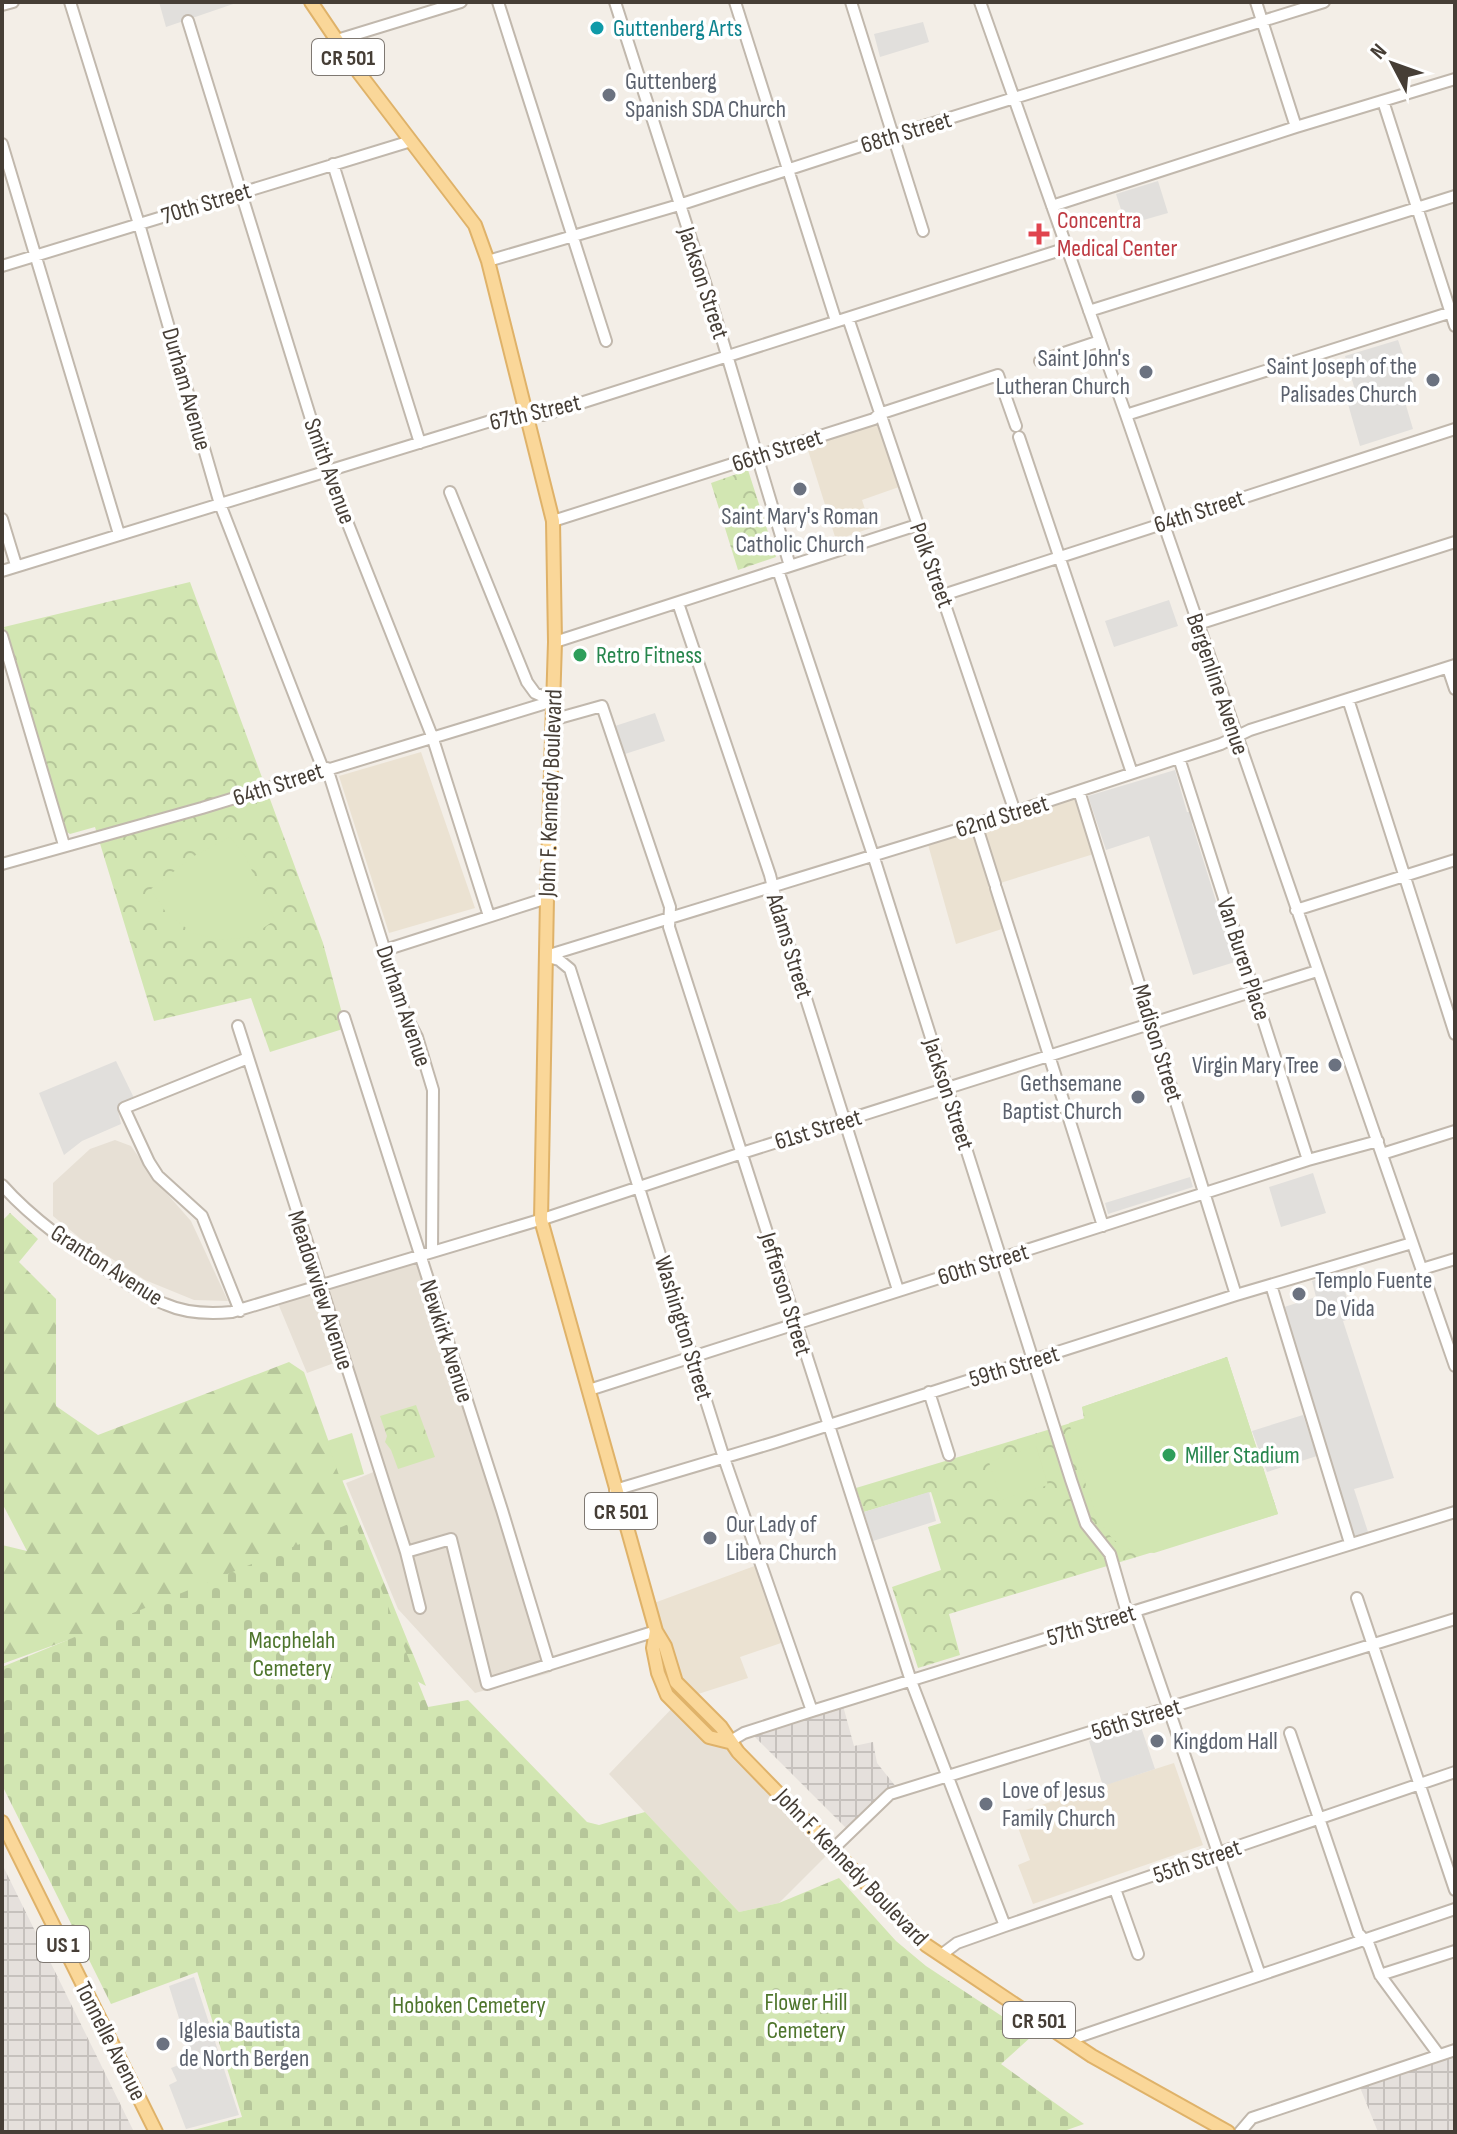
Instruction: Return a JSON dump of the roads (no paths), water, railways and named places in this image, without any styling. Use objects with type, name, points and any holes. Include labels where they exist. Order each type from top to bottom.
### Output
[{"type":"main road","name":"John F. Kennedy Boulevard","points":[[311,2],[475,225],[488,261],[553,521],[555,642],[541,1220],[656,1631],[665,1646],[676,1682],[721,1727],[729,1742],[915,1934],[941,1955],[1133,2081],[1228,2132]]},
{"type":"main road","name":"Tonnelle Avenue","points":[[2,1822],[156,2132]]},
{"type":"street","points":[[2,5],[13,2]]},
{"type":"street","name":"Durham Avenue","points":[[70,2],[139,224],[220,504],[325,768],[433,1090],[432,1252]]},
{"type":"street","points":[[337,40],[461,2]]},
{"type":"street","points":[[498,2],[606,341]]},
{"type":"street","name":"Jackson Street","points":[[615,2],[790,566]]},
{"type":"street","points":[[735,2],[836,321]]},
{"type":"street","points":[[851,2],[923,231]]},
{"type":"street","name":"Bergenline Avenue","points":[[980,2],[1455,1366]]},
{"type":"street","points":[[1256,2],[1296,127]]},
{"type":"street","name":"68th Street","points":[[488,261],[679,205],[1324,2]]},
{"type":"street","name":"Smith Avenue","points":[[188,21],[327,471],[432,736],[489,916]]},
{"type":"street","points":[[1052,206],[1455,79]]},
{"type":"street","points":[[1383,101],[1455,326]]},
{"type":"street","name":"70th Street","points":[[2,266],[411,141]]},
{"type":"street","points":[[2,144],[119,534]]},
{"type":"street","points":[[333,164],[420,443]]},
{"type":"street","points":[[1089,311],[1455,196]]},
{"type":"street","name":"67th Street","points":[[2,571],[510,415],[543,415],[1067,248]]},
{"type":"street","points":[[1126,415],[1453,312]]},
{"type":"street","name":"Polk Street","points":[[848,318],[1015,812]]},
{"type":"street","points":[[1040,361],[1100,341]]},
{"type":"street","name":"66th Street","points":[[553,521],[874,419],[879,414],[998,375],[1058,556]]},
{"type":"street","name":"64th Street","points":[[943,595],[1455,429]]},
{"type":"street","points":[[450,492],[527,682],[535,693],[553,701]]},
{"type":"street","points":[[2,519],[16,565]]},
{"type":"street","points":[[555,642],[917,525]]},
{"type":"street","points":[[1198,624],[1455,542]]},
{"type":"street","points":[[1058,556],[1132,773]]},
{"type":"street","name":"Jackson Street","points":[[778,570],[873,856],[1086,1524],[1110,1554],[1168,1708],[1260,1975]]},
{"type":"street","name":"Adams Street","points":[[678,603],[770,875],[771,887],[898,1290]]},
{"type":"street","points":[[2,636],[64,845]]},
{"type":"street","points":[[1451,666],[1455,689]]},
{"type":"street","name":"62nd Street","points":[[546,956],[1015,812],[1451,666]]},
{"type":"street","points":[[1348,699],[1455,1034]]},
{"type":"street","name":"64th Street","points":[[2,864],[202,808],[553,701]]},
{"type":"street","name":"Jefferson Street","points":[[552,720],[602,706],[670,907],[669,927],[911,1681],[1005,1926]]},
{"type":"street","name":"Van Buren Place","points":[[1179,758],[1308,1160]]},
{"type":"street","name":"Madison Street","points":[[1079,791],[1236,1295]]},
{"type":"street","points":[[976,824],[1103,1226]]},
{"type":"street","points":[[1296,910],[1455,860]]},
{"type":"street","points":[[385,950],[547,898]]},
{"type":"street","name":"Washington Street","points":[[546,956],[559,960],[570,969],[724,1458],[812,1711]]},
{"type":"street","name":"61st Street","points":[[319,1286],[541,1220],[1317,971]]},
{"type":"street","name":"Newkirk Avenue","points":[[344,1017],[549,1665]]},
{"type":"street","name":"Meadowview Avenue","points":[[238,1026],[406,1552],[420,1608]]},
{"type":"street","points":[[240,1311],[210,1243],[202,1216],[158,1176],[124,1108],[248,1058]]},
{"type":"street","points":[[1382,1154],[1455,1131]]},
{"type":"street","name":"60th Street","points":[[589,1390],[1308,1160],[1378,1141]]},
{"type":"street","name":"Granton Avenue","points":[[2,1185],[71,1245],[141,1292],[167,1305],[199,1312],[240,1311],[319,1286]]},
{"type":"street","name":"59th Street","points":[[615,1490],[1236,1295],[1412,1243]]},
{"type":"street","points":[[1422,1269],[1455,1259]]},
{"type":"street","points":[[1271,1285],[1350,1543]]},
{"type":"street","points":[[929,1392],[949,1455]]},
{"type":"street","name":"57th Street","points":[[729,1742],[744,1733],[812,1711],[1455,1512]]},
{"type":"street","points":[[406,1552],[451,1539],[487,1684],[656,1631]]},
{"type":"street","points":[[1357,1598],[1455,1890]]},
{"type":"street","name":"56th Street","points":[[834,1848],[890,1794],[1455,1619]]},
{"type":"street","points":[[1290,1733],[1358,1933],[1369,1945],[1380,1975],[1439,2055]]},
{"type":"street","name":"55th Street","points":[[941,1955],[957,1943],[1455,1772]]},
{"type":"street","points":[[1115,1889],[1138,1954]]},
{"type":"street","points":[[1069,2040],[1455,1909]]},
{"type":"street","points":[[1380,1975],[1455,1951]]},
{"type":"street","points":[[1240,2132],[1252,2118],[1455,2050]]},
{"type":"place","name":"Guttenberg Arts","points":[[597,28]]},
{"type":"place","name":"Guttenberg Spanish SDA Church","points":[[609,95]]},
{"type":"place","name":"Concentra Medical Center","points":[[1039,234]]},
{"type":"place","name":"Saint John's Lutheran Church","points":[[1146,372]]},
{"type":"place","name":"Saint Joseph of the Palisades Church","points":[[1433,380]]},
{"type":"place","name":"Saint Mary's Roman Catholic Church","points":[[800,489]]},
{"type":"place","name":"Retro Fitness","points":[[580,655]]},
{"type":"place","name":"Virgin Mary Tree","points":[[1335,1065]]},
{"type":"place","name":"Gethsemane Baptist Church","points":[[1138,1097]]},
{"type":"place","name":"Templo Fuente De Vida","points":[[1299,1294]]},
{"type":"place","name":"Miller Stadium","points":[[1169,1455]]},
{"type":"place","name":"Our Lady of Libera Church","points":[[710,1538]]},
{"type":"place","name":"Kingdom Hall","points":[[1157,1741]]},
{"type":"place","name":"Love of Jesus Family Church","points":[[986,1804]]},
{"type":"place","name":"Iglesia Bautista de North Bergen","points":[[163,2044]]},
{"type":"park label","name":"Macphelah Cemetery","points":[[292,1654]]},
{"type":"park label","name":"Hoboken Cemetery","points":[[469,2005]]},
{"type":"park label","name":"Flower Hill Cemetery","points":[[806,2016]]}]
